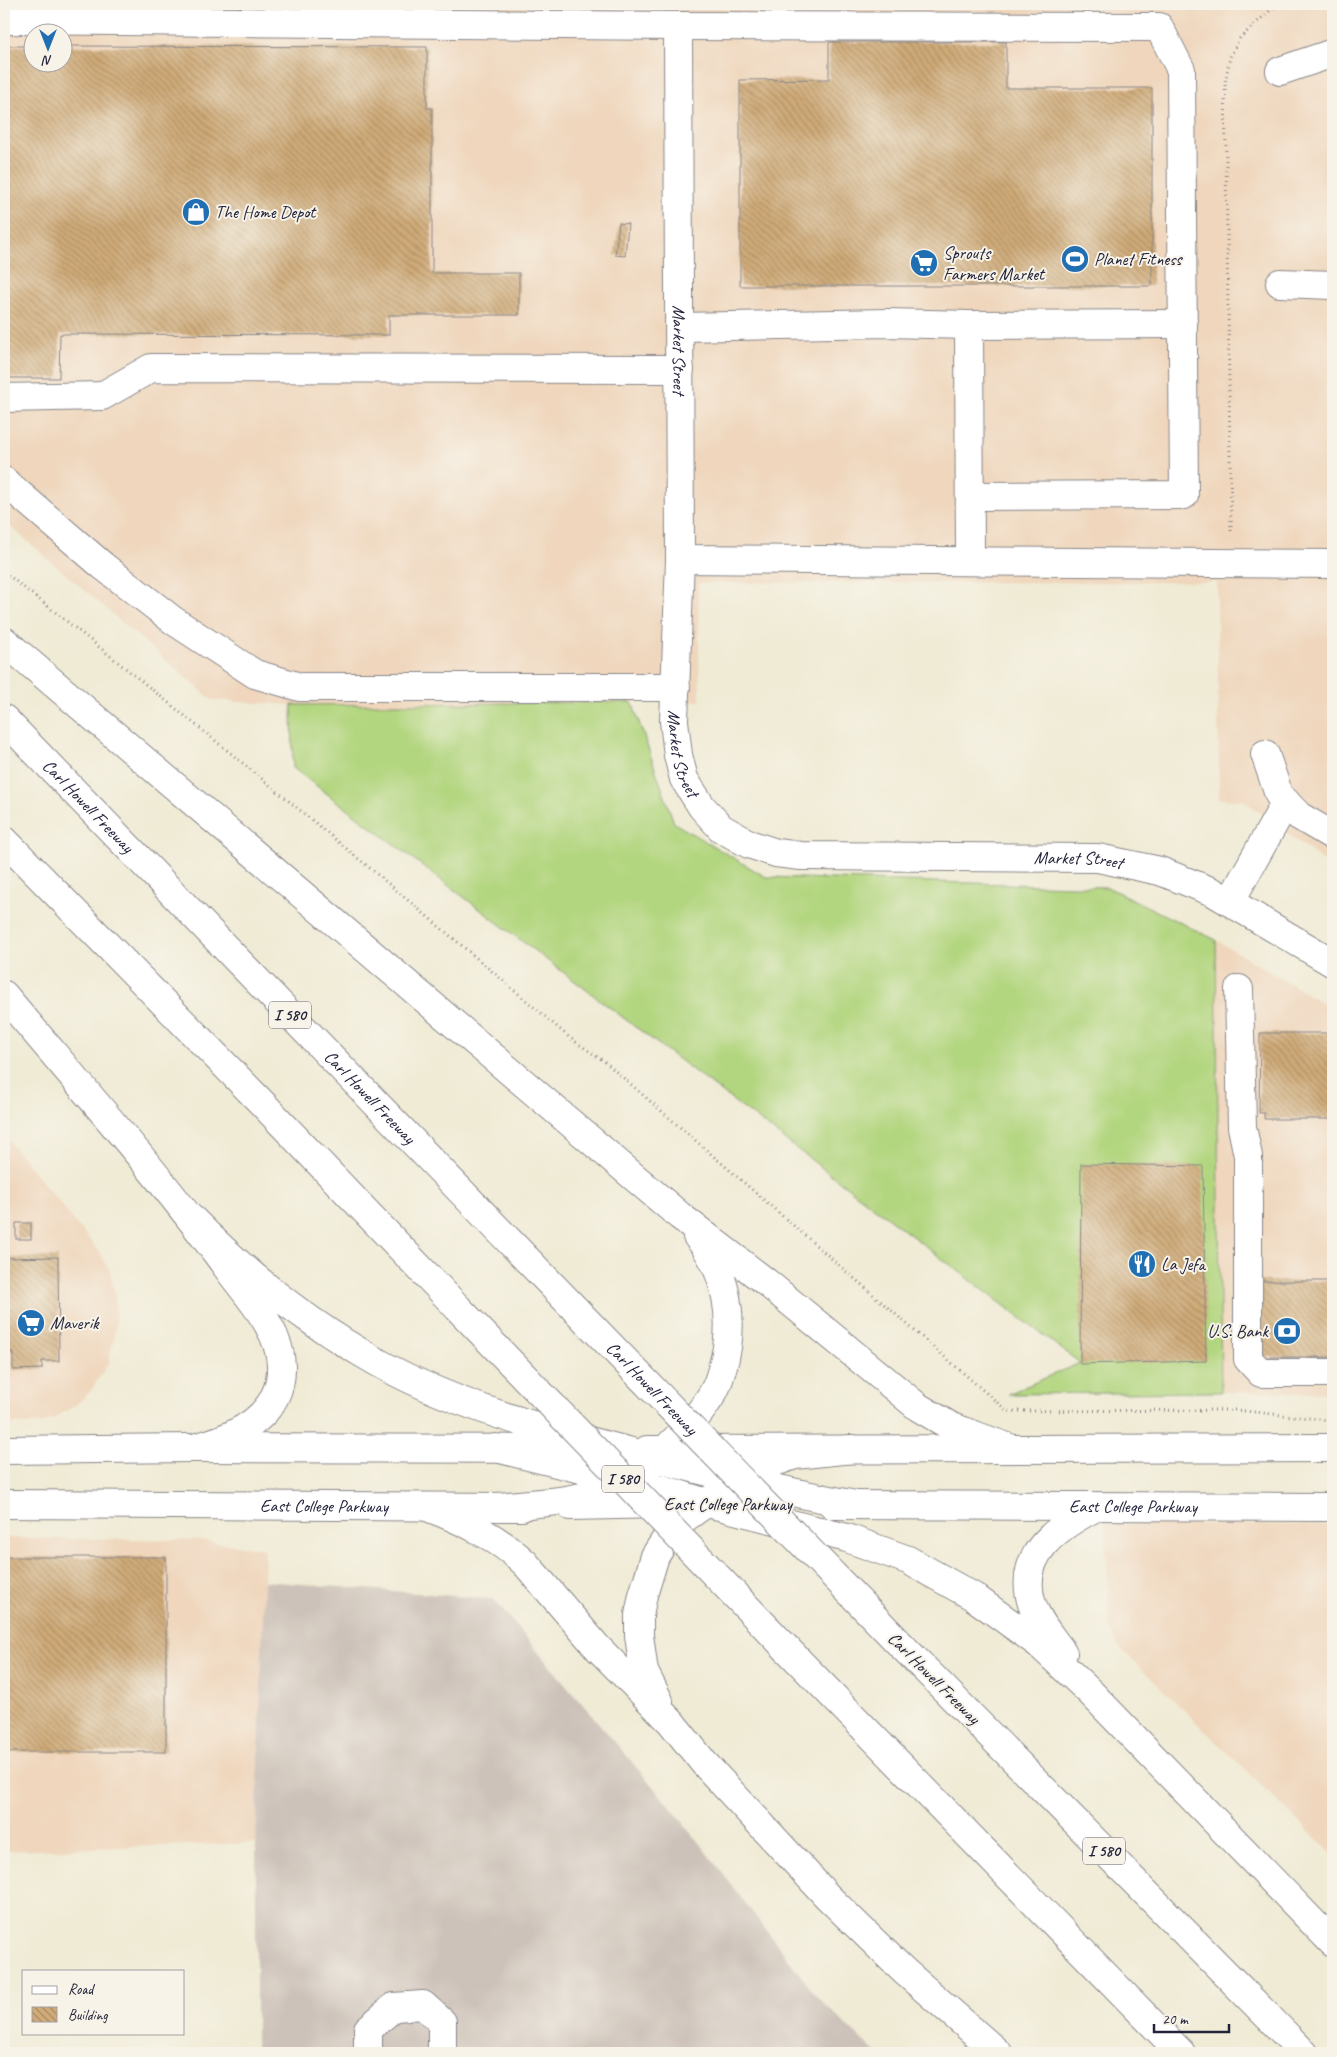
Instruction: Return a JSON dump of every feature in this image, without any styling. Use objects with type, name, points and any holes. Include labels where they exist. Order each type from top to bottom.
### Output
[{"type":"main road","points":[[4,20],[678,26],[1159,27],[1181,70],[1184,495],[970,496]]},
{"type":"main road","name":"Market Street","points":[[678,26],[680,559],[674,721],[678,756],[684,779],[702,807],[721,828],[749,844],[776,852],[801,856],[1098,858],[1160,871],[1214,892],[1333,963]]},
{"type":"main road","points":[[1280,71],[1333,53]]},
{"type":"main road","points":[[1280,284],[1333,285]]},
{"type":"main road","points":[[680,327],[888,323],[969,325],[1183,324]]},
{"type":"main road","points":[[969,325],[970,561]]},
{"type":"main road","points":[[4,398],[102,396],[151,368],[680,369]]},
{"type":"main road","points":[[4,481],[103,566],[160,610],[255,674],[300,688],[676,687]]},
{"type":"main road","points":[[680,559],[1333,564]]},
{"type":"main road","points":[[4,641],[680,1216],[766,1282],[918,1407],[960,1431],[1010,1448]]},
{"type":"main road","name":"Carl Howell Freeway","points":[[4,719],[904,1648],[1304,2053]]},
{"type":"main road","points":[[1265,754],[1279,795],[1299,816],[1333,836]]},
{"type":"main road","points":[[1230,902],[1286,802]]},
{"type":"main road","name":"I 580","points":[[4,840],[261,1102],[787,1649],[1181,2053]]},
{"type":"main road","points":[[1239,989],[1242,1127],[1248,1156],[1248,1359],[1261,1373],[1333,1373]]},
{"type":"main road","points":[[4,995],[193,1220],[264,1319],[278,1347],[281,1364],[280,1381],[269,1407],[254,1421],[227,1438],[193,1448]]},
{"type":"main road","points":[[498,1507],[573,1499],[612,1489],[661,1454],[693,1423],[716,1389],[727,1354],[729,1321],[725,1288],[708,1249],[680,1216]]},
{"type":"main road","points":[[193,1220],[215,1242],[293,1308],[333,1336],[378,1363],[458,1400],[485,1410],[587,1442],[622,1450]]},
{"type":"main road","points":[[4,1450],[496,1448],[622,1450],[661,1454],[852,1449],[1333,1448]]},
{"type":"main road","points":[[496,1448],[848,1538],[908,1560],[974,1597],[1038,1644],[1091,1693],[1333,1943]]},
{"type":"main road","points":[[671,1722],[644,1672],[639,1635],[641,1602],[655,1556],[675,1525],[754,1469],[794,1455],[852,1449]]},
{"type":"main road","points":[[661,1454],[739,1480],[798,1495],[856,1505]]},
{"type":"main road","name":"East College Parkway","points":[[4,1504],[498,1507],[707,1503],[1096,1507],[1333,1507]]},
{"type":"main road","points":[[427,1507],[478,1528],[512,1551],[598,1648],[671,1722],[711,1770],[828,1897],[904,1971],[998,2053]]},
{"type":"main road","points":[[1091,1693],[1037,1614],[1032,1605],[1028,1582],[1033,1560],[1049,1538],[1065,1524],[1096,1507]]},
{"type":"main road","points":[[368,2053],[368,2029],[394,2007],[423,2005],[442,2022],[442,2053]]},
{"type":"path","points":[[1231,531],[1225,83],[1230,57],[1240,38],[1277,4]]},
{"type":"path","points":[[4,572],[374,870],[570,1038],[605,1062],[1007,1411],[1236,1410],[1333,1420]]},
{"type":"shaded area","points":[[4,4],[1207,4],[1211,7],[1256,4],[1333,4],[1333,868],[1243,800],[1219,799],[1217,582],[698,583],[700,701],[292,705],[212,700],[4,521]]},
{"type":"shaded area","points":[[1216,940],[1333,1009],[1333,1393],[1221,1392]]},
{"type":"shaded area","points":[[4,1135],[100,1253],[110,1271],[115,1293],[116,1325],[109,1362],[90,1392],[78,1403],[54,1419],[41,1424],[4,1424]]},
{"type":"shaded area","points":[[1105,1523],[1333,1525],[1333,1855],[1118,1646],[1111,1631],[1109,1617]]},
{"type":"shaded area","points":[[4,1538],[199,1540],[265,1549],[256,1843],[4,1851]]},
{"type":"shaded area","points":[[264,1581],[493,1599],[683,1822],[818,1998],[876,2053],[256,2053],[256,1843]]},
{"type":"green space","points":[[632,702],[674,823],[766,877],[1107,887],[1216,940],[1221,1392],[1008,1394],[1080,1363],[293,768],[292,705]]},
{"type":"building","points":[[829,42],[1006,42],[1006,88],[1152,88],[1152,286],[740,286],[740,80],[829,79]]},
{"type":"building","name":"The Home Depot","points":[[4,46],[22,46],[22,72],[72,72],[72,46],[427,47],[427,108],[432,108],[432,273],[519,273],[519,315],[389,315],[389,335],[60,334],[59,378],[4,378]]},
{"type":"building","points":[[619,223],[628,224],[625,256],[615,255]]},
{"type":"building","points":[[1260,1033],[1333,1033],[1333,1119],[1264,1119],[1264,1113],[1259,1113]]},
{"type":"building","name":"La Jefa","points":[[1081,1164],[1203,1166],[1206,1361],[1080,1364]]},
{"type":"building","points":[[16,1223],[31,1223],[31,1239],[16,1239]]},
{"type":"building","name":"Maverik","points":[[58,1257],[59,1361],[42,1361],[42,1369],[13,1370],[13,1352],[4,1352],[4,1258]]},
{"type":"building","points":[[1259,1281],[1333,1281],[1333,1357],[1238,1357]]},
{"type":"building","points":[[4,1557],[166,1557],[166,1752],[8,1752],[8,1757],[4,1757]]},
{"type":"place","name":"The Home Depot","points":[[196,212]]},
{"type":"place","name":"Planet Fitness","points":[[1075,259]]},
{"type":"place","name":"Sprouts Farmers Market","points":[[924,263]]},
{"type":"place","name":"La Jefa","points":[[1142,1264]]},
{"type":"place","name":"Maverik","points":[[31,1323]]},
{"type":"place","name":"U.S. Bank","points":[[1287,1331]]}]
